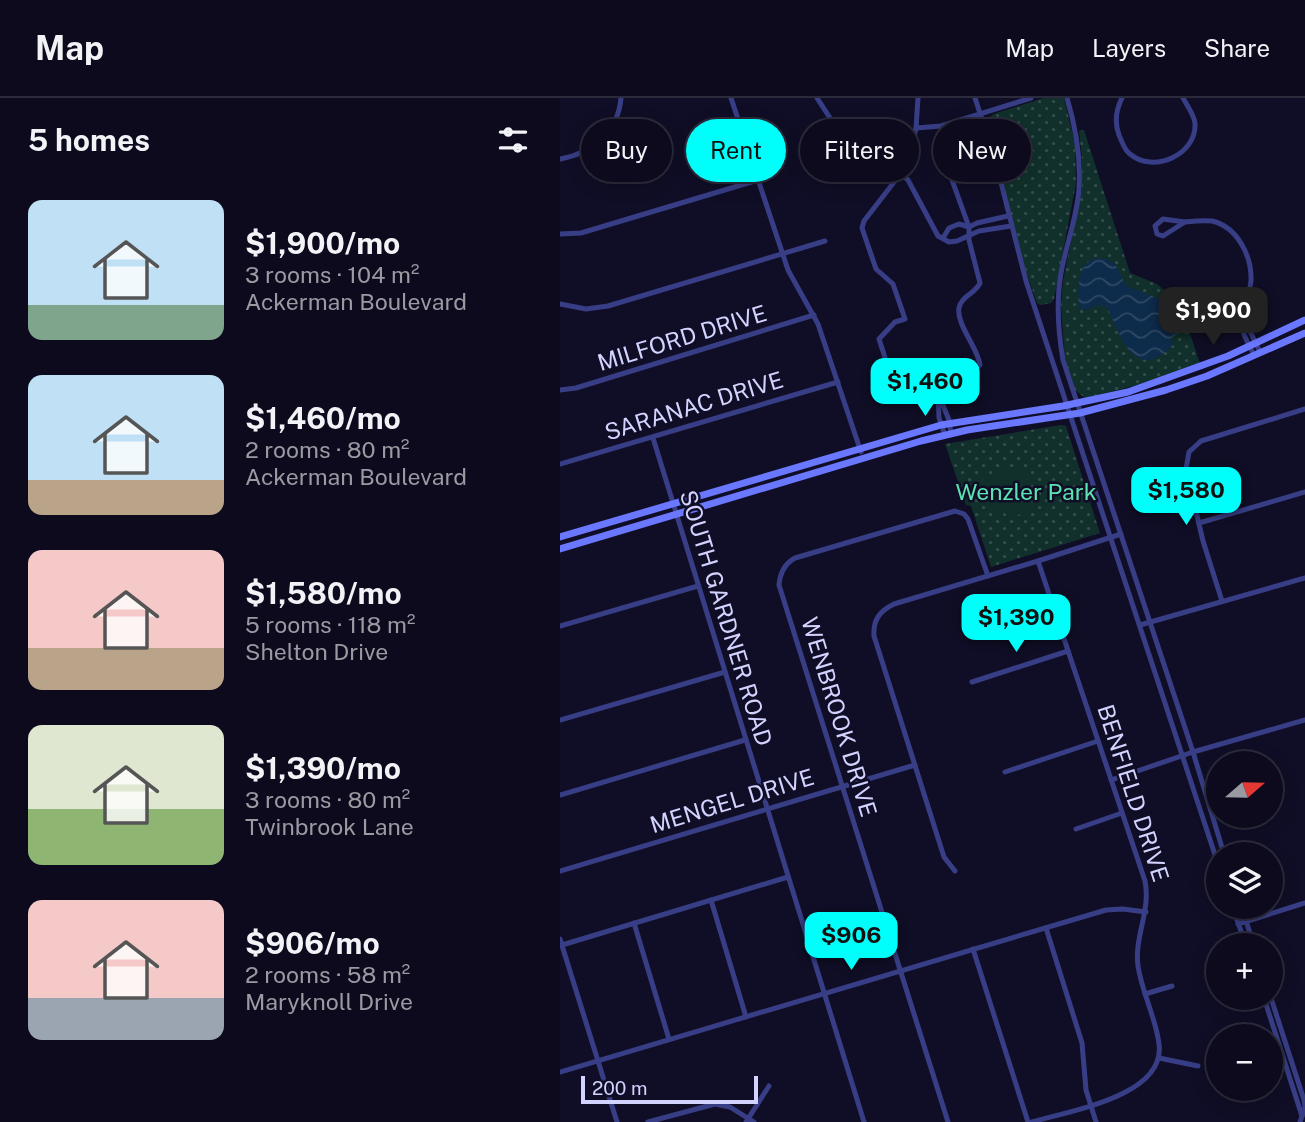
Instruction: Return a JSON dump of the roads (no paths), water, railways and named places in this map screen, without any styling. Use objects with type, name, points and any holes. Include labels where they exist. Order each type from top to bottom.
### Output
[{"type":"street","points":[[616,119],[621,98]]},
{"type":"street","points":[[731,98],[738,119]]},
{"type":"street","points":[[817,98],[831,119]]},
{"type":"street","points":[[917,119],[918,98]]},
{"type":"street","points":[[975,98],[995,159],[1026,281],[1211,842]]},
{"type":"street","points":[[919,128],[937,127],[1031,98]]},
{"type":"street","points":[[1067,98],[1077,138],[1079,187],[1061,272],[1058,321],[1063,359],[1220,842]]},
{"type":"street","points":[[1122,98],[1116,114],[1116,127],[1123,144],[1130,155],[1158,163],[1185,149],[1192,135],[1195,123],[1183,98]]},
{"type":"street","points":[[560,159],[581,153]]},
{"type":"street","points":[[560,234],[581,233],[751,182]]},
{"type":"street","points":[[759,182],[793,282],[814,315],[863,457]]},
{"type":"street","points":[[896,182],[863,225],[876,268],[893,284],[905,319],[895,323],[879,339],[897,389],[912,390],[935,386],[979,367],[981,363],[959,311],[961,302],[978,288],[980,283],[969,227],[953,182]]},
{"type":"street","points":[[910,182],[934,231],[949,242],[979,231],[1011,226]]},
{"type":"street","points":[[943,238],[949,228],[959,224],[969,227],[1008,216]]},
{"type":"street","points":[[1185,222],[1163,236],[1157,234],[1155,229],[1156,223],[1163,219],[1214,222],[1228,229],[1239,240],[1247,258],[1251,281],[1244,324],[1249,329],[1257,354]]},
{"type":"street","points":[[560,304],[586,309],[608,306],[825,241]]},
{"type":"street","name":"MILFORD DRIVE","points":[[560,390],[576,388],[814,315]]},
{"type":"street","points":[[560,537],[945,424],[1077,404],[1158,382],[1209,364],[1305,320]]},
{"type":"street","points":[[560,549],[863,457],[948,434],[1080,413],[1166,390],[1305,332]]},
{"type":"street","name":"SARANAC DRIVE","points":[[560,464],[838,382]]},
{"type":"street","points":[[935,386],[943,404],[948,434]]},
{"type":"street","points":[[1222,601],[1186,469],[1189,452],[1201,441],[1305,409]]},
{"type":"street","name":"SOUTH GARDNER ROAD","points":[[653,438],[864,1122]]},
{"type":"street","points":[[1199,523],[1305,492]]},
{"type":"street","name":"WENBROOK DRIVE","points":[[948,1122],[779,585],[785,566],[795,558],[955,511],[964,514],[968,519],[988,576]]},
{"type":"street","points":[[955,871],[944,857],[874,636],[876,619],[894,604],[1121,534]]},
{"type":"street","name":"BENFIELD DRIVE","points":[[1038,561],[1145,881],[1146,912],[1137,953],[1144,994],[1158,1037],[1159,1058]]},
{"type":"street","points":[[1140,625],[1305,578]]},
{"type":"street","points":[[560,626],[698,586]]},
{"type":"street","points":[[972,682],[1068,650]]},
{"type":"street","points":[[560,720],[725,672]]},
{"type":"street","points":[[1111,780],[1193,752],[1305,720]]},
{"type":"street","points":[[560,795],[745,740]]},
{"type":"street","points":[[1005,772],[1098,741]]},
{"type":"street","name":"MENGEL DRIVE","points":[[560,871],[915,765]]},
{"type":"street","points":[[1076,829],[1122,814]]},
{"type":"street","points":[[617,1122],[561,942],[788,877]]},
{"type":"street","points":[[711,900],[746,1017]]},
{"type":"street","points":[[1238,924],[1305,903]]},
{"type":"street","points":[[560,1072],[1106,910],[1146,912]]},
{"type":"street","points":[[1236,919],[1241,933]]},
{"type":"street","points":[[1245,921],[1250,933]]},
{"type":"street","points":[[634,923],[669,1039]]},
{"type":"street","points":[[1046,928],[1082,1043],[1084,1080],[1096,1122]]},
{"type":"street","points":[[973,950],[1030,1122],[1126,1092],[1144,1081],[1154,1070],[1159,1058],[1198,1066]]},
{"type":"street","points":[[1144,994],[1172,986]]},
{"type":"street","points":[[1268,1010],[1302,1118]]},
{"type":"street","points":[[1275,1010],[1304,1100],[1302,1118]]},
{"type":"street","points":[[648,1122],[715,1104],[730,1107],[749,1121],[769,1086]]},
{"type":"water","points":[[1102,258],[1115,265],[1127,286],[1174,308],[1185,321],[1181,331],[1171,338],[1173,345],[1160,356],[1149,360],[1139,358],[1131,352],[1107,307],[1099,305],[1086,310],[1079,308],[1079,281],[1083,268],[1092,259]]},
{"type":"park label","name":"Wenzler Park","points":[[1026,492]]}]
